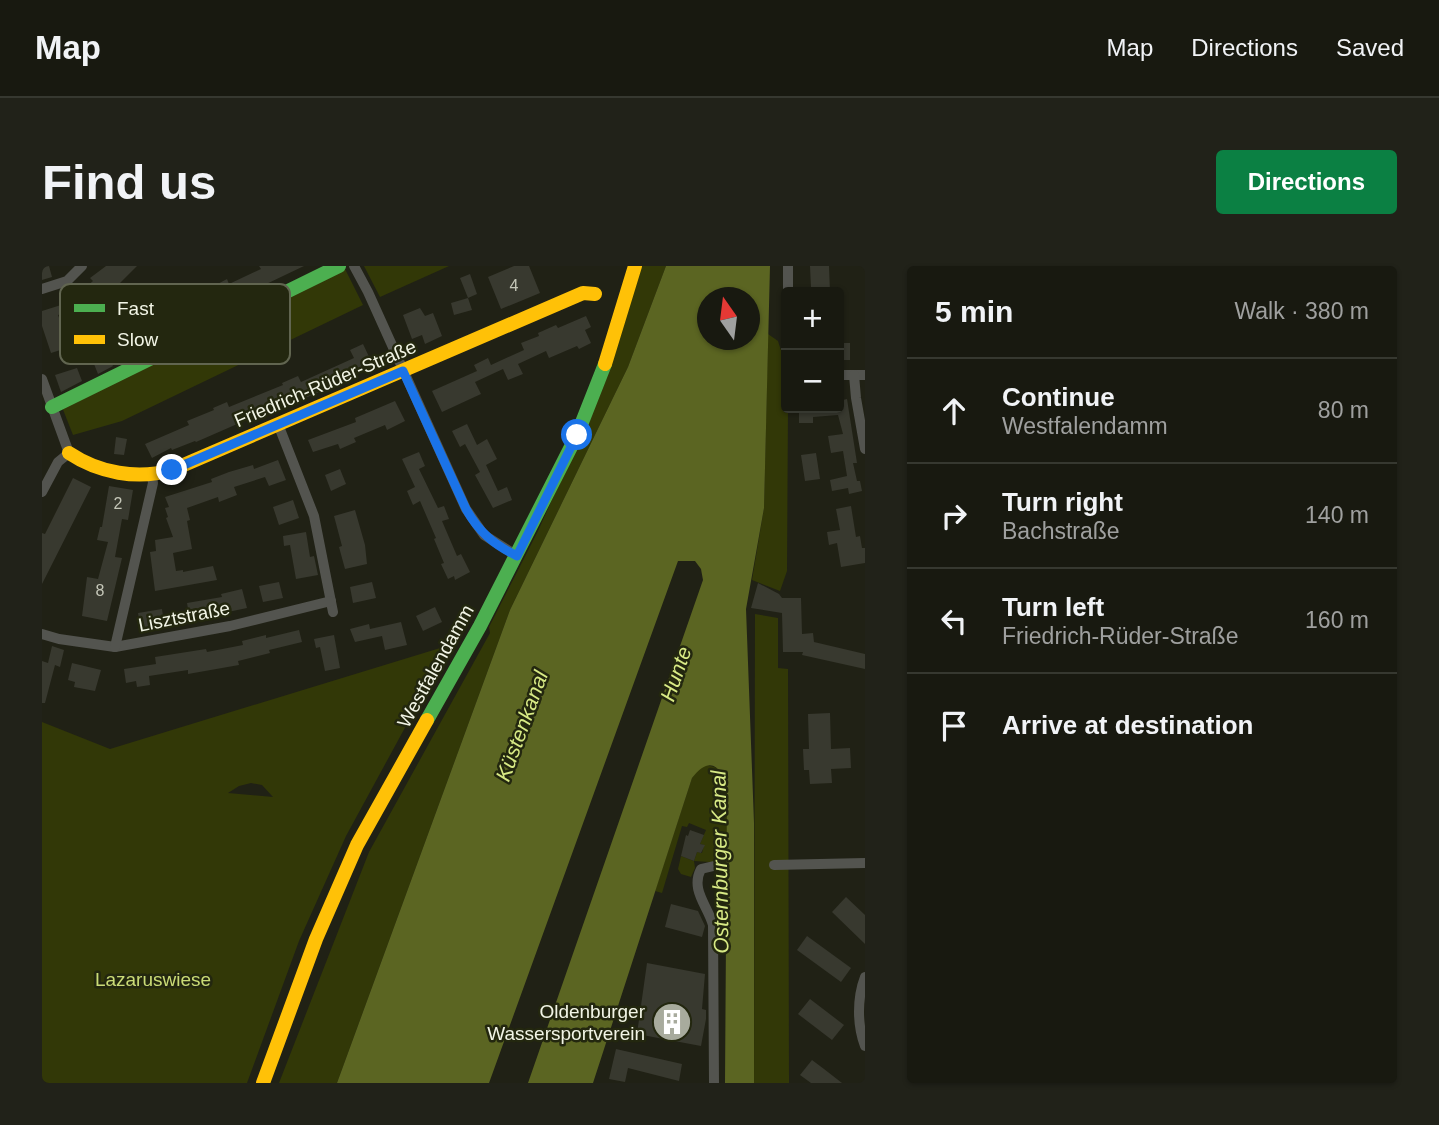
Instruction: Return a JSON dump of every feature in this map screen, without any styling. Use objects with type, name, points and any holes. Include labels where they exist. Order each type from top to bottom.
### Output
[{"type":"street","points":[[42,289],[67,281],[82,266]]},
{"type":"street","points":[[290,290],[339,266]]},
{"type":"street","points":[[354,266],[466,509],[476,526],[493,542],[517,556]]},
{"type":"street","name":"Westfalendamm","points":[[263,1083],[316,939],[357,845],[456,670],[567,456],[590,404],[635,266]]},
{"type":"street","points":[[788,266],[788,287]]},
{"type":"street","name":"Friedrich-Rüder-Straße","points":[[69,453],[79,462],[134,475],[152,475],[172,470],[583,293],[595,294]]},
{"type":"street","points":[[52,407],[140,364]]},
{"type":"street","points":[[860,375],[856,398],[865,449]]},
{"type":"street","points":[[42,379],[69,453],[58,462],[42,492]]},
{"type":"street","name":"Lisztstraße","points":[[42,634],[116,647],[332,607],[314,516],[278,424]]},
{"type":"street","points":[[116,647],[153,483],[152,475]]},
{"type":"street","points":[[774,866],[865,863]]},
{"type":"street","points":[[714,1083],[713,925],[696,883],[701,869],[718,865]]},
{"type":"street","points":[[865,977],[859,1012],[865,1046]]},
{"type":"green space","points":[[364,266],[449,266],[380,297]]},
{"type":"green space","points":[[640,266],[666,266],[628,367],[510,610],[337,1083],[279,1083],[369,852],[490,633],[489,627],[538,531],[608,375]]},
{"type":"green space","points":[[345,269],[363,305],[290,340],[290,296]]},
{"type":"green space","points":[[768,334],[778,341],[781,350],[781,413],[788,413],[787,571],[780,591],[752,580],[764,508]]},
{"type":"green space","points":[[150,364],[240,364],[122,421],[73,435],[62,407]]},
{"type":"green space","points":[[755,614],[778,618],[778,668],[788,669],[789,1083],[754,1083]]},
{"type":"green space","name":"Lazaruswiese","points":[[450,645],[346,836],[299,941],[247,1083],[42,1083],[42,722],[110,749]],"holes":[[[251,783],[262,785],[273,797],[228,793]]]},
{"type":"green space","points":[[707,765],[722,772],[727,785],[726,863],[694,861],[697,852],[702,853],[704,845],[700,844],[706,830],[689,823],[687,827],[682,826],[662,893],[655,891],[692,778],[699,768]]},
{"type":"green space","points":[[681,856],[694,861],[695,868],[691,877],[681,874],[678,869]]},
{"type":"water","points":[[666,266],[770,266],[764,508],[746,609],[754,823],[754,1083],[725,1083],[727,793],[723,777],[710,765],[699,770],[692,778],[593,1083],[528,1083],[703,580],[701,569],[695,561],[678,561],[489,1083],[337,1083],[510,610],[628,367]]},
{"type":"building","points":[[42,266],[49,266],[52,277],[42,280]]},
{"type":"building","points":[[106,266],[137,266],[119,284],[90,284],[93,281],[90,278]]},
{"type":"building","points":[[259,266],[304,266],[266,284],[229,284],[261,269]]},
{"type":"building","points":[[514,266],[529,266],[540,293],[501,309],[488,277]]},
{"type":"building","points":[[810,266],[829,266],[830,287],[811,287]]},
{"type":"building","points":[[470,274],[477,294],[468,298],[460,278]]},
{"type":"building","points":[[468,298],[472,310],[454,315],[451,303]]},
{"type":"building","points":[[60,305],[60,350],[51,353],[42,326],[42,311]]},
{"type":"building","points":[[420,308],[425,316],[433,313],[442,336],[425,344],[422,335],[412,339],[403,315]]},
{"type":"building","points":[[586,316],[591,327],[585,330],[591,343],[549,358],[546,351],[518,364],[523,374],[508,380],[503,369],[475,382],[481,394],[442,412],[432,391],[477,371],[474,365],[488,358],[491,365],[524,350],[521,343],[539,336],[538,333]]},
{"type":"building","points":[[844,343],[850,343],[850,360],[844,360]]},
{"type":"building","points":[[363,344],[373,365],[352,374],[353,378],[291,404],[290,401],[196,442],[172,450],[171,448],[152,458],[145,444],[189,425],[187,421],[227,402],[229,407],[298,376],[301,382],[354,358],[350,350]]},
{"type":"building","points":[[94,364],[112,364],[113,366],[98,374]]},
{"type":"building","points":[[77,368],[82,381],[61,392],[55,375]]},
{"type":"building","points":[[847,399],[857,463],[853,463],[862,491],[849,494],[848,488],[832,491],[830,480],[847,476],[843,451],[831,453],[828,436],[843,434],[838,415],[813,417],[813,423],[799,423],[799,413],[844,413],[844,400]]},
{"type":"building","points":[[395,401],[405,421],[387,430],[385,425],[354,438],[356,442],[340,449],[338,444],[313,452],[308,440],[356,422],[355,418]]},
{"type":"building","points":[[467,424],[477,445],[487,439],[497,459],[486,465],[498,491],[507,487],[512,500],[493,508],[475,475],[480,472],[465,444],[460,447],[452,431]]},
{"type":"building","points":[[116,437],[127,439],[124,455],[114,454]]},
{"type":"building","points":[[419,452],[425,466],[419,469],[438,508],[444,506],[449,519],[442,521],[457,556],[461,554],[470,572],[455,580],[454,576],[448,579],[441,564],[444,563],[434,539],[436,538],[420,501],[413,505],[407,491],[415,487],[402,459]]},
{"type":"building","points":[[816,453],[820,479],[805,481],[801,455]]},
{"type":"building","points":[[278,460],[286,480],[269,486],[265,477],[234,487],[237,495],[219,502],[218,497],[187,508],[192,549],[173,553],[176,571],[213,566],[217,580],[155,591],[150,552],[156,551],[155,540],[173,537],[166,518],[165,508],[169,507],[165,497],[212,482],[211,479],[229,472],[253,465],[254,469]]},
{"type":"building","points":[[340,469],[346,484],[331,491],[325,475]]},
{"type":"building","points":[[73,478],[91,487],[42,584],[42,533],[45,534]]},
{"type":"building","points":[[109,486],[133,490],[128,520],[122,519],[115,557],[122,558],[107,621],[82,616],[87,577],[98,579],[108,542],[97,540]]},
{"type":"building","points":[[293,500],[299,518],[279,525],[273,507]]},
{"type":"building","points":[[851,506],[856,537],[860,536],[862,548],[865,548],[865,563],[841,567],[837,543],[829,545],[827,532],[840,530],[836,509]]},
{"type":"building","points":[[355,510],[365,545],[367,564],[345,569],[334,516]]},
{"type":"building","points":[[306,532],[310,557],[314,556],[318,575],[296,579],[290,545],[284,546],[283,536]]},
{"type":"building","points":[[279,582],[283,598],[263,602],[259,586]]},
{"type":"building","points":[[372,582],[376,598],[353,603],[350,587]]},
{"type":"building","points":[[758,583],[782,598],[801,598],[802,634],[813,633],[814,642],[865,654],[865,669],[802,655],[803,652],[783,652],[782,613],[751,608]]},
{"type":"building","points":[[242,589],[247,608],[190,620],[187,603],[222,597],[221,594]]},
{"type":"building","points":[[435,607],[442,622],[423,631],[416,616]]},
{"type":"building","points":[[162,609],[164,624],[141,628],[138,613]]},
{"type":"building","points":[[401,622],[407,645],[385,650],[382,636],[355,642],[350,629],[369,624],[370,629]]},
{"type":"building","points":[[299,630],[302,642],[238,661],[239,665],[188,674],[188,670],[149,676],[150,685],[137,687],[136,681],[126,683],[124,669],[156,664],[155,657],[206,649],[207,652],[243,645],[242,641],[266,635],[266,638]]},
{"type":"building","points":[[334,635],[340,668],[325,671],[320,647],[316,648],[314,639]]},
{"type":"building","points":[[52,646],[64,650],[60,667],[55,665],[45,703],[42,703],[42,661],[48,663]]},
{"type":"building","points":[[72,663],[101,670],[95,691],[74,687],[75,682],[68,680]]},
{"type":"building","points":[[830,713],[831,749],[850,748],[851,768],[831,769],[832,783],[810,784],[809,770],[804,770],[803,749],[809,749],[808,714]]},
{"type":"building","points":[[690,830],[704,835],[700,844],[705,845],[701,853],[697,852],[694,861],[681,856],[686,835],[688,836]]},
{"type":"building","points":[[846,897],[865,915],[865,944],[832,912]]},
{"type":"building","points":[[671,904],[698,911],[705,926],[702,937],[665,927]]},
{"type":"building","points":[[807,936],[851,968],[841,982],[797,950]]},
{"type":"building","points":[[647,963],[705,974],[702,1009],[706,1010],[706,1019],[701,1046],[637,1034]]},
{"type":"building","points":[[810,999],[844,1025],[832,1040],[798,1014]]},
{"type":"building","points":[[616,1049],[682,1064],[679,1081],[628,1068],[625,1082],[609,1079]]},
{"type":"building","points":[[812,1060],[842,1083],[811,1083],[800,1075]]},
{"type":"traffic: fast","points":[[290,290],[339,266]]},
{"type":"traffic: fast","points":[[52,407],[140,364]]},
{"type":"traffic: fast","points":[[427,720],[480,626],[577,435],[605,364]]},
{"type":"traffic: slow","points":[[605,364],[635,266]]},
{"type":"traffic: slow","points":[[69,453],[93,466],[119,473],[145,474],[172,470],[583,293],[595,294]]},
{"type":"traffic: slow","points":[[263,1083],[316,939],[357,845],[427,720]]},
{"type":"place","name":"Oldenburger Wassersportverein","points":[[672,1022]]},
{"type":"route","points":[[172,470],[403,371],[476,526],[493,542],[517,556],[577,435]]},
{"type":"water label","name":"Hunte","points":[[676,674]]},
{"type":"water label","name":"Küstenkanal","points":[[522,726]]},
{"type":"water label","name":"Osternburger Kanal","points":[[720,862]]}]
